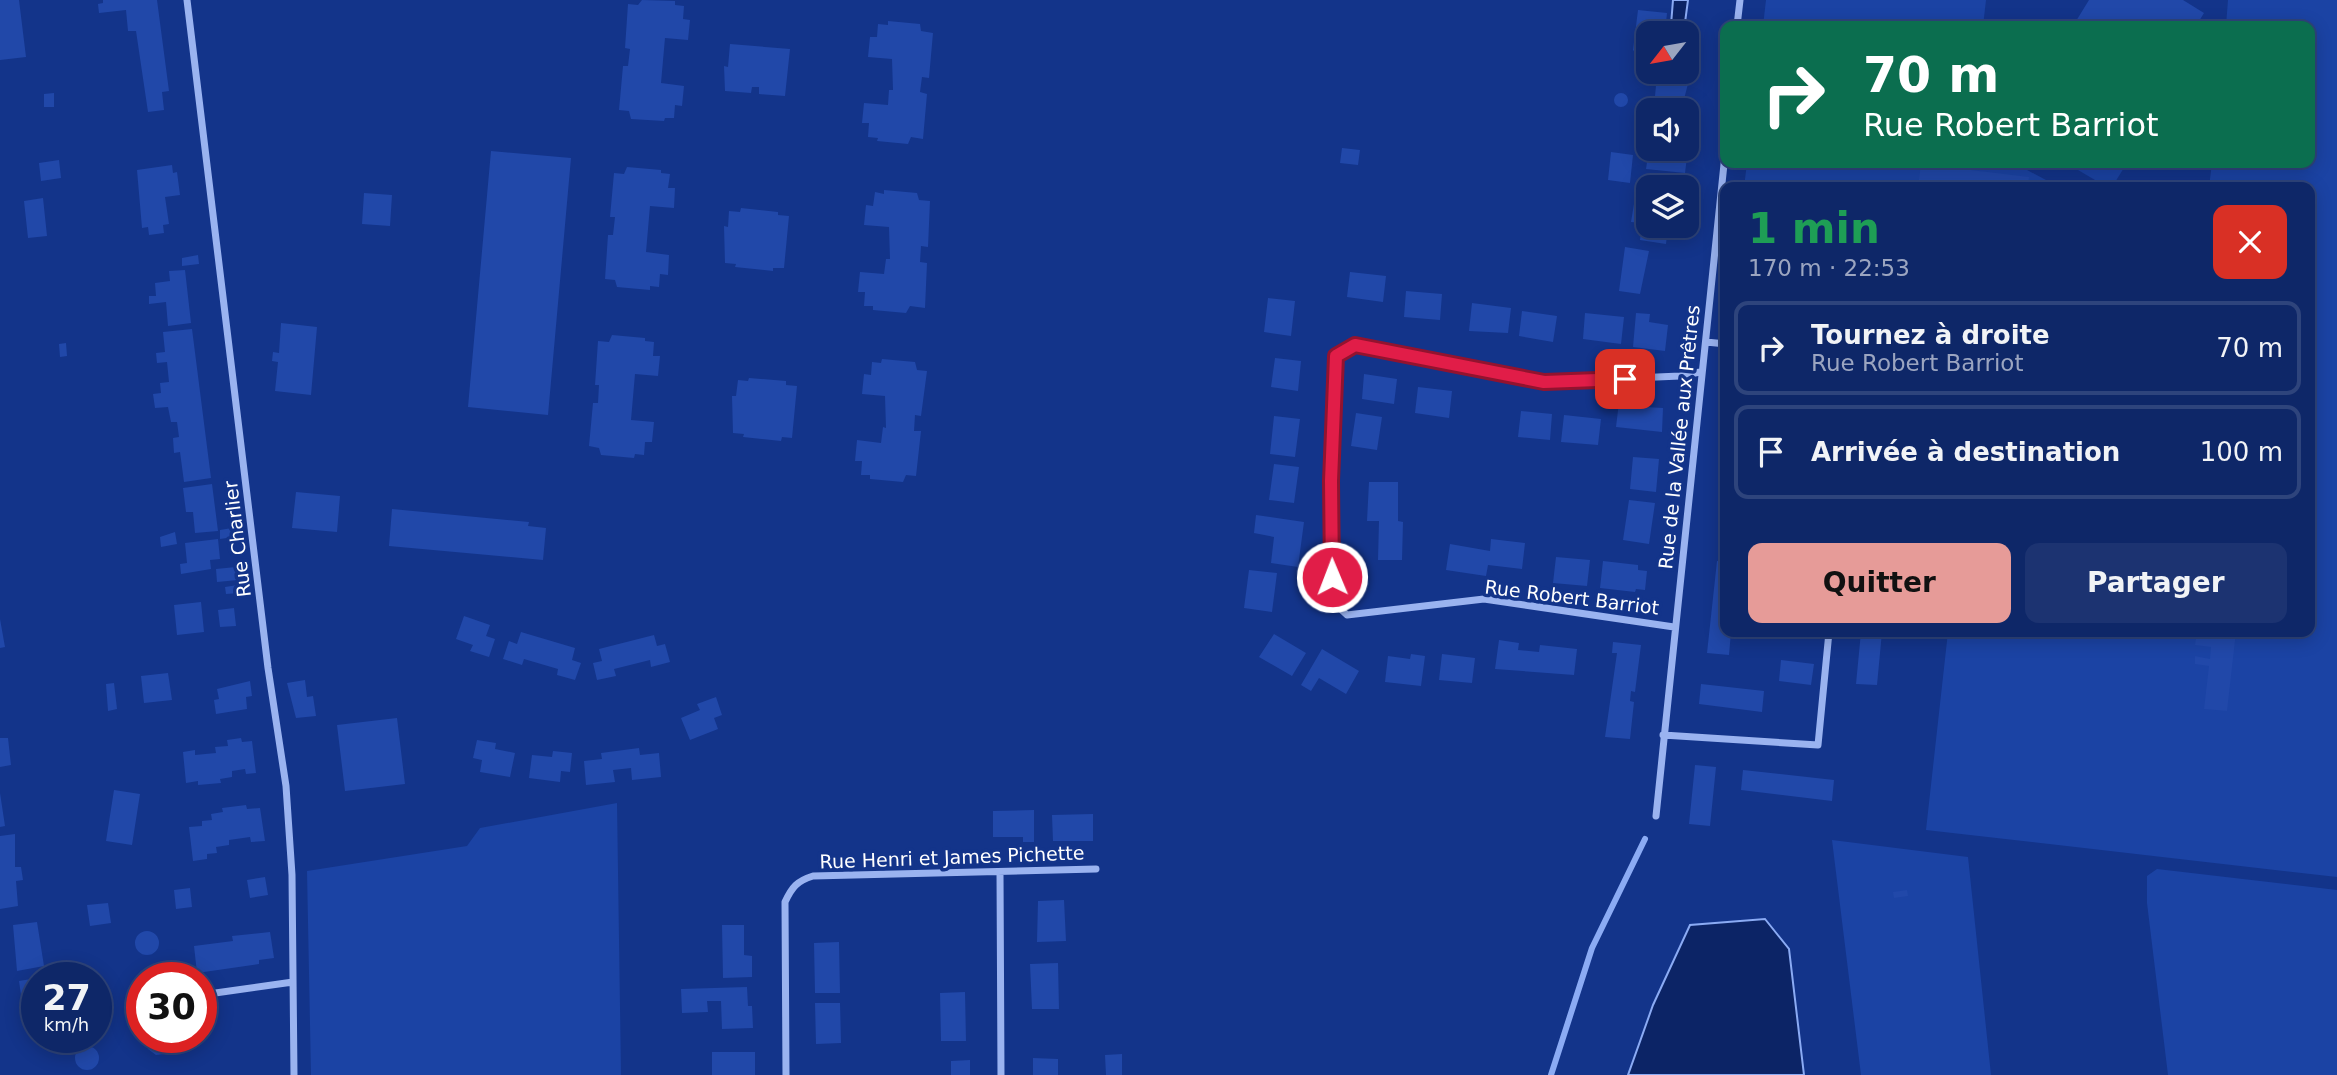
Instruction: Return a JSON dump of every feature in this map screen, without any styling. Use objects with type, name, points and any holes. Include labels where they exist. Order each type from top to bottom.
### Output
[{"type":"street","name":"Rue Charlier","points":[[187,0],[268,668],[286,786],[292,875],[294,1075]]},
{"type":"street","points":[[1738,21],[1740,0]]},
{"type":"street","name":"Rue de la Vallée aux Prêtres","points":[[1656,816],[1700,372],[1706,342],[1720,204]]},
{"type":"street","points":[[1706,342],[1720,343]]},
{"type":"street","name":"Rue Robert Barriot","points":[[1674,626],[1484,599],[1348,615],[1332,601],[1331,481],[1336,356],[1355,345],[1544,382],[1679,376],[1700,372]]},
{"type":"street","points":[[1663,735],[1818,745],[1829,637]]},
{"type":"street","name":"Rue Henri et James Pichette","points":[[786,1075],[785,902],[792,887],[813,876],[1096,869]]},
{"type":"street","points":[[1000,872],[1001,1075]]},
{"type":"street","points":[[217,993],[293,982]]},
{"type":"shaded area","points":[[1673,0],[1688,0],[1685,21],[1671,21]]},
{"type":"shaded area","points":[[1766,0],[1986,0],[1984,21],[1764,21]]},
{"type":"shaded area","points":[[2228,0],[2337,0],[2337,877],[1926,830],[1947,637],[2315,637],[2315,182],[2210,182],[2211,168],[2315,168],[2315,21],[2226,21]]},
{"type":"shaded area","points":[[1746,168],[2023,168],[2050,182],[1745,182]]},
{"type":"shaded area","points":[[2075,168],[2124,168],[2115,182],[2098,182]]},
{"type":"shaded area","points":[[617,803],[621,1075],[311,1075],[307,871],[467,846],[480,828]]},
{"type":"shaded area","points":[[1832,840],[1968,857],[1991,1075],[1861,1075]]},
{"type":"shaded area","points":[[2157,869],[2337,890],[2337,1075],[2168,1075],[2147,903],[2147,876]]},
{"type":"shaded area","points":[[1765,919],[1789,949],[1804,1075],[1628,1075],[1653,1005],[1690,925]]},
{"type":"building","points":[[0,0],[19,0],[26,57],[0,60]]},
{"type":"building","points":[[103,0],[157,0],[169,91],[162,92],[164,110],[148,112],[136,31],[128,31],[126,10],[99,13],[98,4],[103,3]]},
{"type":"building","points":[[642,0],[675,1],[675,5],[684,6],[683,19],[690,20],[688,40],[665,38],[661,83],[684,86],[682,106],[675,105],[674,118],[665,118],[664,121],[631,119],[629,111],[619,110],[623,66],[628,66],[630,49],[625,48],[628,4],[638,5]]},
{"type":"building","points":[[2089,0],[2183,0],[2204,13],[2199,21],[2076,21]]},
{"type":"building","points":[[1638,10],[1667,13],[1666,21],[1637,21]]},
{"type":"building","points":[[888,21],[920,24],[921,31],[933,33],[929,78],[922,77],[920,92],[927,94],[923,139],[911,137],[908,144],[877,141],[878,138],[868,137],[869,123],[862,123],[864,103],[888,105],[889,90],[893,90],[892,59],[868,57],[870,37],[877,37],[878,24],[888,25]]},
{"type":"building","points":[[1636,26],[1636,53],[1633,50]]},
{"type":"building","points":[[730,44],[790,49],[785,96],[759,94],[759,87],[752,87],[751,93],[725,91],[724,66],[728,67]]},
{"type":"building","points":[[1656,84],[1688,84],[1684,98],[1655,96]]},
{"type":"building","points":[[54,93],[54,107],[44,107],[44,94]]},
{"type":"building","points":[[1621,93],[1626,95],[1626,105],[1621,107],[1616,105],[1614,100],[1616,95]]},
{"type":"building","points":[[1342,148],[1360,150],[1358,165],[1340,163]]},
{"type":"building","points":[[491,151],[571,158],[548,415],[468,407]]},
{"type":"building","points":[[1611,152],[1633,155],[1630,183],[1608,180]]},
{"type":"building","points":[[59,160],[61,178],[41,181],[39,163]]},
{"type":"building","points":[[1647,161],[1686,161],[1685,173],[1646,169]]},
{"type":"building","points":[[172,165],[173,173],[177,172],[180,195],[165,197],[169,224],[163,225],[164,233],[149,235],[148,227],[142,228],[137,170]]},
{"type":"building","points":[[627,167],[661,170],[661,173],[670,174],[668,188],[675,188],[674,208],[650,206],[646,252],[669,255],[668,275],[660,274],[659,287],[650,286],[650,290],[617,287],[615,280],[605,279],[608,235],[613,235],[615,217],[610,217],[614,173],[624,174]]},
{"type":"building","points":[[1920,168],[1954,168],[2029,177],[2028,182],[1919,182]]},
{"type":"building","points":[[884,190],[917,193],[919,200],[930,201],[928,247],[921,246],[920,262],[927,263],[925,308],[910,306],[906,313],[873,310],[873,306],[864,306],[865,292],[858,292],[860,272],[884,274],[886,259],[890,259],[889,227],[864,225],[866,205],[873,206],[875,192],[884,194]]},
{"type":"building","points":[[364,193],[392,195],[390,226],[362,224]]},
{"type":"building","points":[[43,198],[47,236],[28,238],[24,201]]},
{"type":"building","points":[[1634,204],[1636,204],[1636,222],[1631,222]]},
{"type":"building","points":[[741,208],[778,212],[778,215],[789,216],[784,268],[773,268],[773,271],[735,267],[736,264],[725,263],[724,226],[728,227],[729,211],[740,212]]},
{"type":"building","points":[[1640,238],[1667,238],[1666,244]]},
{"type":"building","points":[[1625,247],[1649,251],[1640,294],[1619,291]]},
{"type":"building","points":[[198,255],[199,264],[182,266],[182,258]]},
{"type":"building","points":[[185,270],[191,323],[168,326],[166,302],[149,304],[149,296],[156,296],[155,283],[170,281],[169,271]]},
{"type":"building","points":[[1350,272],[1386,276],[1383,302],[1347,297]]},
{"type":"building","points":[[1406,291],[1442,294],[1440,320],[1404,317]]},
{"type":"building","points":[[1268,298],[1295,301],[1291,336],[1264,332]]},
{"type":"building","points":[[1472,303],[1511,308],[1508,333],[1469,331]]},
{"type":"building","points":[[1522,311],[1557,316],[1553,342],[1519,336]]},
{"type":"building","points":[[1585,313],[1624,317],[1621,344],[1583,339]]},
{"type":"building","points":[[1636,313],[1650,314],[1649,322],[1668,325],[1665,351],[1633,347]]},
{"type":"building","points":[[281,323],[317,327],[311,395],[275,391],[278,362],[272,361],[273,352],[279,353]]},
{"type":"building","points":[[192,329],[211,478],[184,482],[180,452],[174,453],[173,438],[179,437],[177,422],[171,422],[168,407],[155,408],[153,394],[161,393],[160,383],[169,382],[167,362],[157,363],[156,353],[165,352],[163,332]]},
{"type":"building","points":[[612,335],[645,338],[645,341],[654,342],[653,356],[660,356],[658,376],[635,374],[631,420],[654,422],[652,442],[645,442],[644,455],[635,454],[634,458],[601,455],[599,448],[589,446],[593,403],[598,403],[599,385],[595,385],[598,341],[609,342]]},
{"type":"building","points":[[66,343],[67,356],[60,357],[59,344]]},
{"type":"building","points":[[1275,358],[1301,361],[1298,391],[1271,387]]},
{"type":"building","points":[[882,359],[915,362],[917,370],[927,371],[921,416],[915,415],[914,431],[921,431],[916,476],[906,475],[903,482],[870,479],[870,475],[861,475],[862,461],[855,461],[857,440],[881,443],[883,427],[886,428],[885,396],[862,394],[864,374],[871,375],[872,362],[881,363]]},
{"type":"building","points":[[1364,374],[1397,379],[1394,404],[1362,399]]},
{"type":"building","points":[[749,378],[786,381],[786,385],[797,386],[792,438],[782,437],[781,441],[743,437],[744,434],[733,433],[732,396],[736,396],[738,380],[748,381]]},
{"type":"building","points":[[1418,387],[1452,391],[1449,418],[1415,413]]},
{"type":"building","points":[[1619,402],[1627,402],[1628,406],[1663,408],[1662,432],[1616,427]]},
{"type":"building","points":[[1521,411],[1552,414],[1550,440],[1518,437]]},
{"type":"building","points":[[1356,413],[1382,417],[1377,450],[1351,446]]},
{"type":"building","points":[[1564,415],[1601,419],[1598,445],[1561,442]]},
{"type":"building","points":[[1274,416],[1300,419],[1295,457],[1270,454]]},
{"type":"building","points":[[1633,457],[1659,459],[1656,492],[1630,489]]},
{"type":"building","points":[[1274,464],[1299,467],[1294,503],[1269,500]]},
{"type":"building","points":[[1369,482],[1398,482],[1398,521],[1403,522],[1402,560],[1378,560],[1379,521],[1367,521]]},
{"type":"building","points":[[212,484],[218,531],[195,533],[193,512],[186,512],[183,488]]},
{"type":"building","points":[[296,492],[340,496],[337,532],[292,528]]},
{"type":"building","points":[[1629,500],[1655,503],[1649,544],[1623,540]]},
{"type":"building","points":[[392,509],[529,522],[528,526],[546,528],[543,560],[389,546]]},
{"type":"building","points":[[1256,515],[1304,522],[1298,567],[1271,563],[1274,537],[1254,533]]},
{"type":"building","points":[[232,528],[233,537],[220,539],[220,530]]},
{"type":"building","points":[[175,532],[177,544],[161,547],[160,537]]},
{"type":"building","points":[[218,539],[220,559],[210,560],[211,569],[181,574],[180,564],[187,563],[185,543]]},
{"type":"building","points":[[1491,539],[1525,543],[1522,569],[1488,565],[1486,576],[1446,570],[1450,544],[1490,551]]},
{"type":"building","points":[[1556,557],[1590,560],[1587,586],[1553,583]]},
{"type":"building","points":[[1603,561],[1638,565],[1638,570],[1647,571],[1645,590],[1636,589],[1635,592],[1600,588]]},
{"type":"building","points":[[1717,561],[1720,561],[1720,637],[1731,637],[1729,655],[1707,653]]},
{"type":"building","points":[[236,567],[238,580],[217,582],[216,569]]},
{"type":"building","points":[[1249,570],[1277,573],[1272,612],[1244,608]]},
{"type":"building","points":[[238,585],[239,593],[226,594],[225,587]]},
{"type":"building","points":[[201,602],[204,632],[177,635],[174,605]]},
{"type":"building","points":[[234,608],[236,626],[220,627],[218,610]]},
{"type":"building","points":[[464,616],[490,625],[486,636],[495,639],[489,657],[470,651],[473,645],[456,639]]},
{"type":"building","points":[[0,619],[5,647],[0,648]]},
{"type":"building","points":[[521,632],[575,648],[572,660],[581,663],[575,680],[557,675],[558,669],[524,659],[522,665],[503,659],[509,641],[517,644]]},
{"type":"building","points":[[1274,634],[1306,653],[1292,676],[1259,657]]},
{"type":"building","points":[[654,635],[657,646],[665,644],[670,662],[651,667],[650,660],[614,669],[616,676],[597,680],[593,663],[602,661],[599,649]]},
{"type":"building","points":[[1861,637],[1882,637],[1877,685],[1856,684]]},
{"type":"building","points":[[2196,637],[2235,637],[2227,711],[2204,709],[2209,666],[2195,664],[2195,656],[2210,659],[2211,647],[2195,645]]},
{"type":"building","points":[[1499,640],[1519,643],[1518,650],[1539,652],[1540,645],[1577,649],[1574,675],[1495,669]]},
{"type":"building","points":[[1613,642],[1641,645],[1635,692],[1631,691],[1630,701],[1634,702],[1630,739],[1605,737],[1617,653],[1612,653]]},
{"type":"building","points":[[1322,649],[1359,671],[1346,694],[1319,678],[1311,691],[1301,685]]},
{"type":"building","points":[[1411,654],[1425,656],[1421,686],[1385,682],[1388,656],[1410,659]]},
{"type":"building","points":[[1442,654],[1475,658],[1472,683],[1439,680]]},
{"type":"building","points":[[1781,660],[1814,664],[1811,685],[1779,681]]},
{"type":"building","points":[[168,673],[172,700],[144,703],[141,676]]},
{"type":"building","points":[[305,680],[307,697],[313,696],[316,716],[296,718],[287,683]]},
{"type":"building","points":[[250,681],[252,696],[246,697],[247,709],[216,714],[214,700],[219,699],[217,689]]},
{"type":"building","points":[[114,683],[117,709],[108,711],[106,684]]},
{"type":"building","points":[[1701,684],[1764,691],[1762,712],[1699,704]]},
{"type":"building","points":[[716,697],[722,715],[714,718],[718,729],[690,740],[681,718],[700,710],[697,704]]},
{"type":"building","points":[[397,718],[405,784],[345,791],[337,725]]},
{"type":"building","points":[[0,738],[8,738],[11,765],[0,767]]},
{"type":"building","points":[[241,738],[242,742],[252,741],[256,773],[246,774],[245,769],[232,771],[232,777],[220,779],[221,783],[186,783],[183,752],[195,750],[195,755],[216,753],[215,747],[228,746],[227,740]]},
{"type":"building","points":[[477,740],[496,743],[495,749],[515,753],[510,777],[480,772],[482,760],[473,758]]},
{"type":"building","points":[[639,748],[640,755],[659,753],[661,777],[632,780],[631,768],[613,770],[615,782],[586,785],[584,761],[602,759],[601,753]]},
{"type":"building","points":[[553,751],[572,753],[570,772],[561,771],[560,782],[529,778],[532,755],[552,757]]},
{"type":"building","points":[[1695,765],[1716,767],[1710,826],[1689,824]]},
{"type":"building","points":[[1743,770],[1834,780],[1832,801],[1741,790]]},
{"type":"building","points":[[114,790],[140,794],[132,845],[106,841]]},
{"type":"building","points":[[0,793],[5,826],[0,827]]},
{"type":"building","points":[[246,805],[247,809],[260,808],[265,841],[251,842],[250,837],[229,840],[229,845],[216,847],[217,853],[207,854],[207,859],[193,861],[189,827],[202,826],[202,821],[212,820],[211,814],[223,812],[222,808]]},
{"type":"building","points":[[1034,810],[1034,842],[1023,842],[1023,837],[993,837],[993,811]]},
{"type":"building","points":[[1093,814],[1093,841],[1053,841],[1052,815]]},
{"type":"building","points":[[15,834],[15,867],[21,867],[23,880],[16,881],[18,906],[0,909],[0,836]]},
{"type":"building","points":[[265,877],[268,895],[250,898],[247,880]]},
{"type":"building","points":[[190,888],[192,907],[176,909],[174,890]]},
{"type":"building","points":[[1907,890],[1908,896],[1894,898],[1893,892]]},
{"type":"building","points":[[1064,900],[1066,941],[1037,942],[1038,901]]},
{"type":"building","points":[[108,903],[111,923],[90,926],[87,905]]},
{"type":"building","points":[[37,922],[43,962],[21,962],[21,970],[17,971],[13,925]]},
{"type":"building","points":[[722,925],[744,925],[744,955],[752,956],[752,977],[723,978]]},
{"type":"building","points":[[147,931],[156,934],[159,943],[156,952],[147,955],[138,952],[135,943],[138,934]]},
{"type":"building","points":[[270,932],[274,958],[259,960],[259,964],[217,970],[217,962],[196,962],[194,946],[233,941],[232,936]]},
{"type":"building","points":[[839,942],[840,993],[815,993],[814,943]]},
{"type":"building","points":[[1058,963],[1059,1009],[1032,1009],[1030,964]]},
{"type":"building","points":[[747,987],[748,1006],[752,1006],[753,1028],[722,1029],[721,1001],[707,1001],[708,1012],[682,1013],[681,989]]},
{"type":"building","points":[[965,992],[966,1041],[941,1041],[940,993]]},
{"type":"building","points":[[815,1003],[840,1003],[841,1043],[816,1044]]},
{"type":"building","points":[[712,1052],[755,1052],[755,1075],[712,1075]]},
{"type":"building","points":[[76,1053],[98,1053],[96,1067],[87,1070],[78,1067]]},
{"type":"building","points":[[1122,1054],[1122,1075],[1106,1075],[1105,1055]]},
{"type":"building","points":[[1033,1058],[1058,1059],[1058,1075],[1033,1075]]},
{"type":"building","points":[[970,1060],[970,1075],[951,1075],[951,1061]]},
{"type":"waterway","points":[[1551,1075],[1592,948],[1645,839]]},
{"type":"route","points":[[1332,577],[1331,481],[1336,356],[1355,345],[1544,382],[1625,379]]}]
